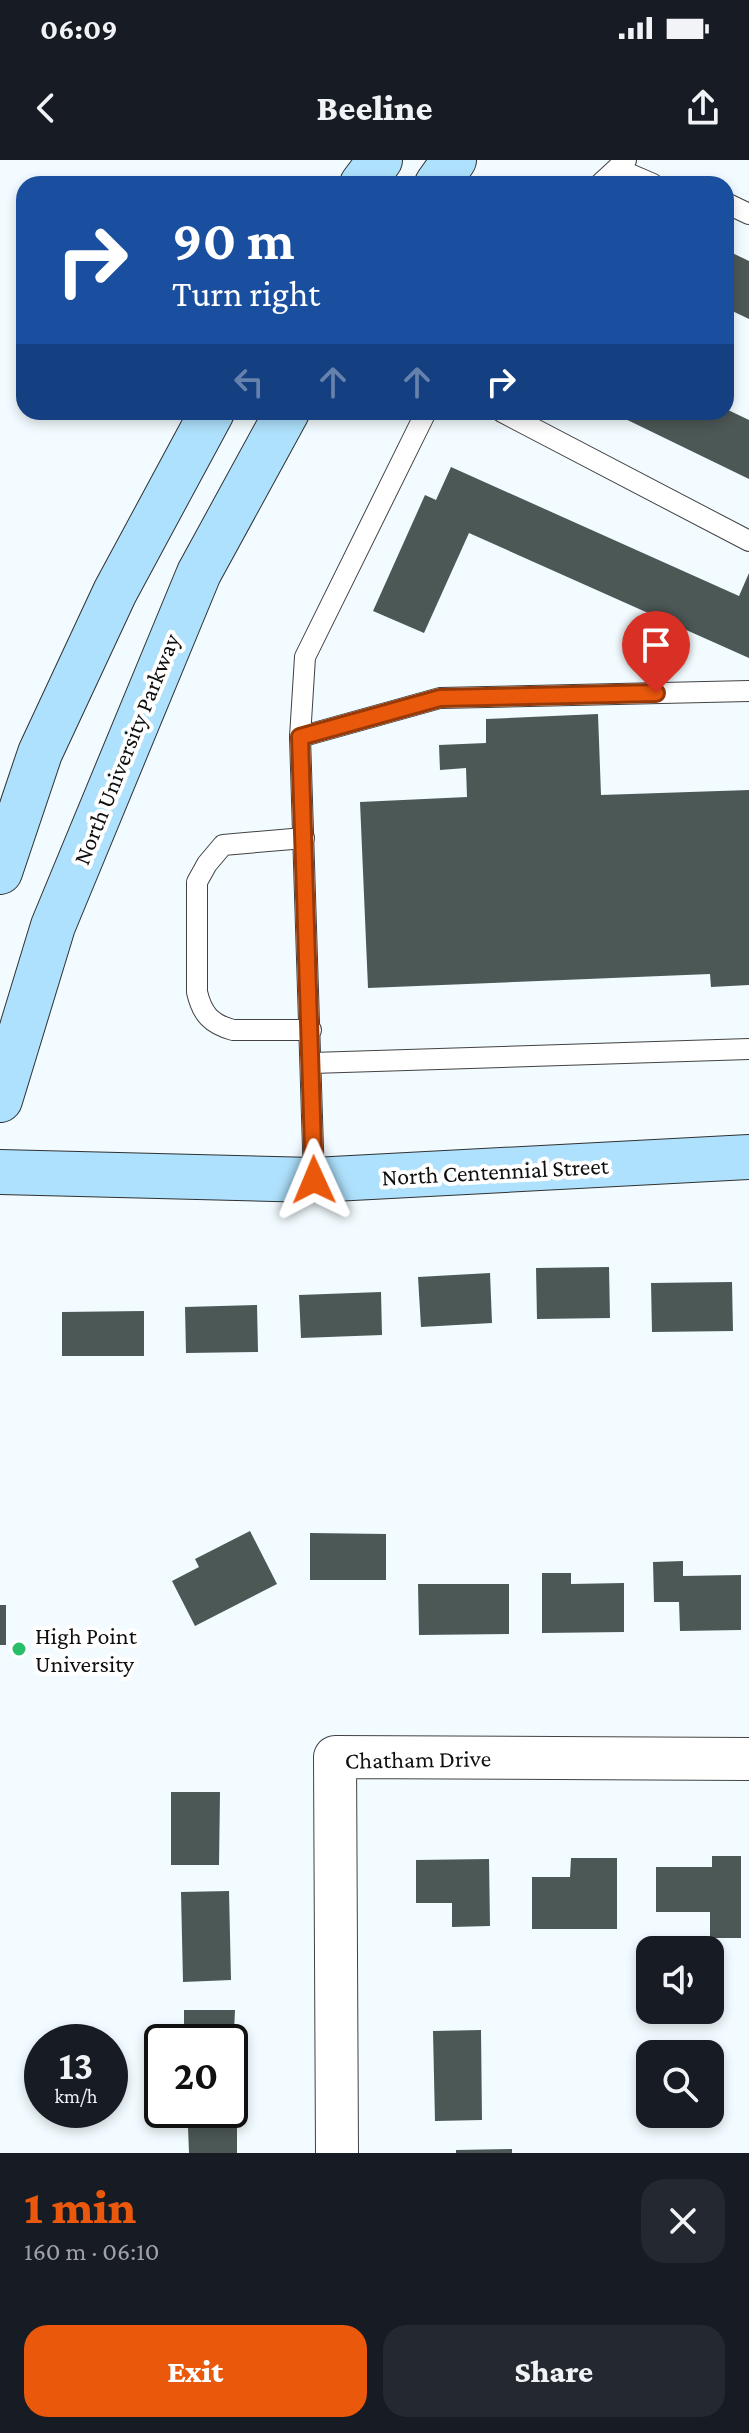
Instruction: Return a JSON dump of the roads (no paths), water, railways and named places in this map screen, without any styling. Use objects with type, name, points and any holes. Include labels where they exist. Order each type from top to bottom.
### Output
[{"type":"main road","points":[[0,872],[40,753],[115,592],[208,420]]},
{"type":"main road","name":"North University Parkway","points":[[0,1100],[53,926],[193,587],[283,420]]},
{"type":"main road","name":"North Centennial Street","points":[[0,1172],[314,1180],[749,1157]]},
{"type":"street","name":"Chatham Drive","points":[[337,2153],[335,1757],[749,1759]]},
{"type":"lane","points":[[622,164],[641,176]]},
{"type":"lane","points":[[314,1180],[300,737],[305,657],[422,420]]},
{"type":"lane","points":[[517,420],[749,541]]},
{"type":"lane","points":[[300,737],[440,698],[749,691]]},
{"type":"lane","points":[[304,838],[223,845],[207,864],[197,882],[197,992],[201,1008],[209,1019],[222,1027],[233,1030],[311,1030]]},
{"type":"lane","points":[[312,1063],[749,1049]]},
{"type":"place","name":"High Point University","points":[[19,1649]]}]
